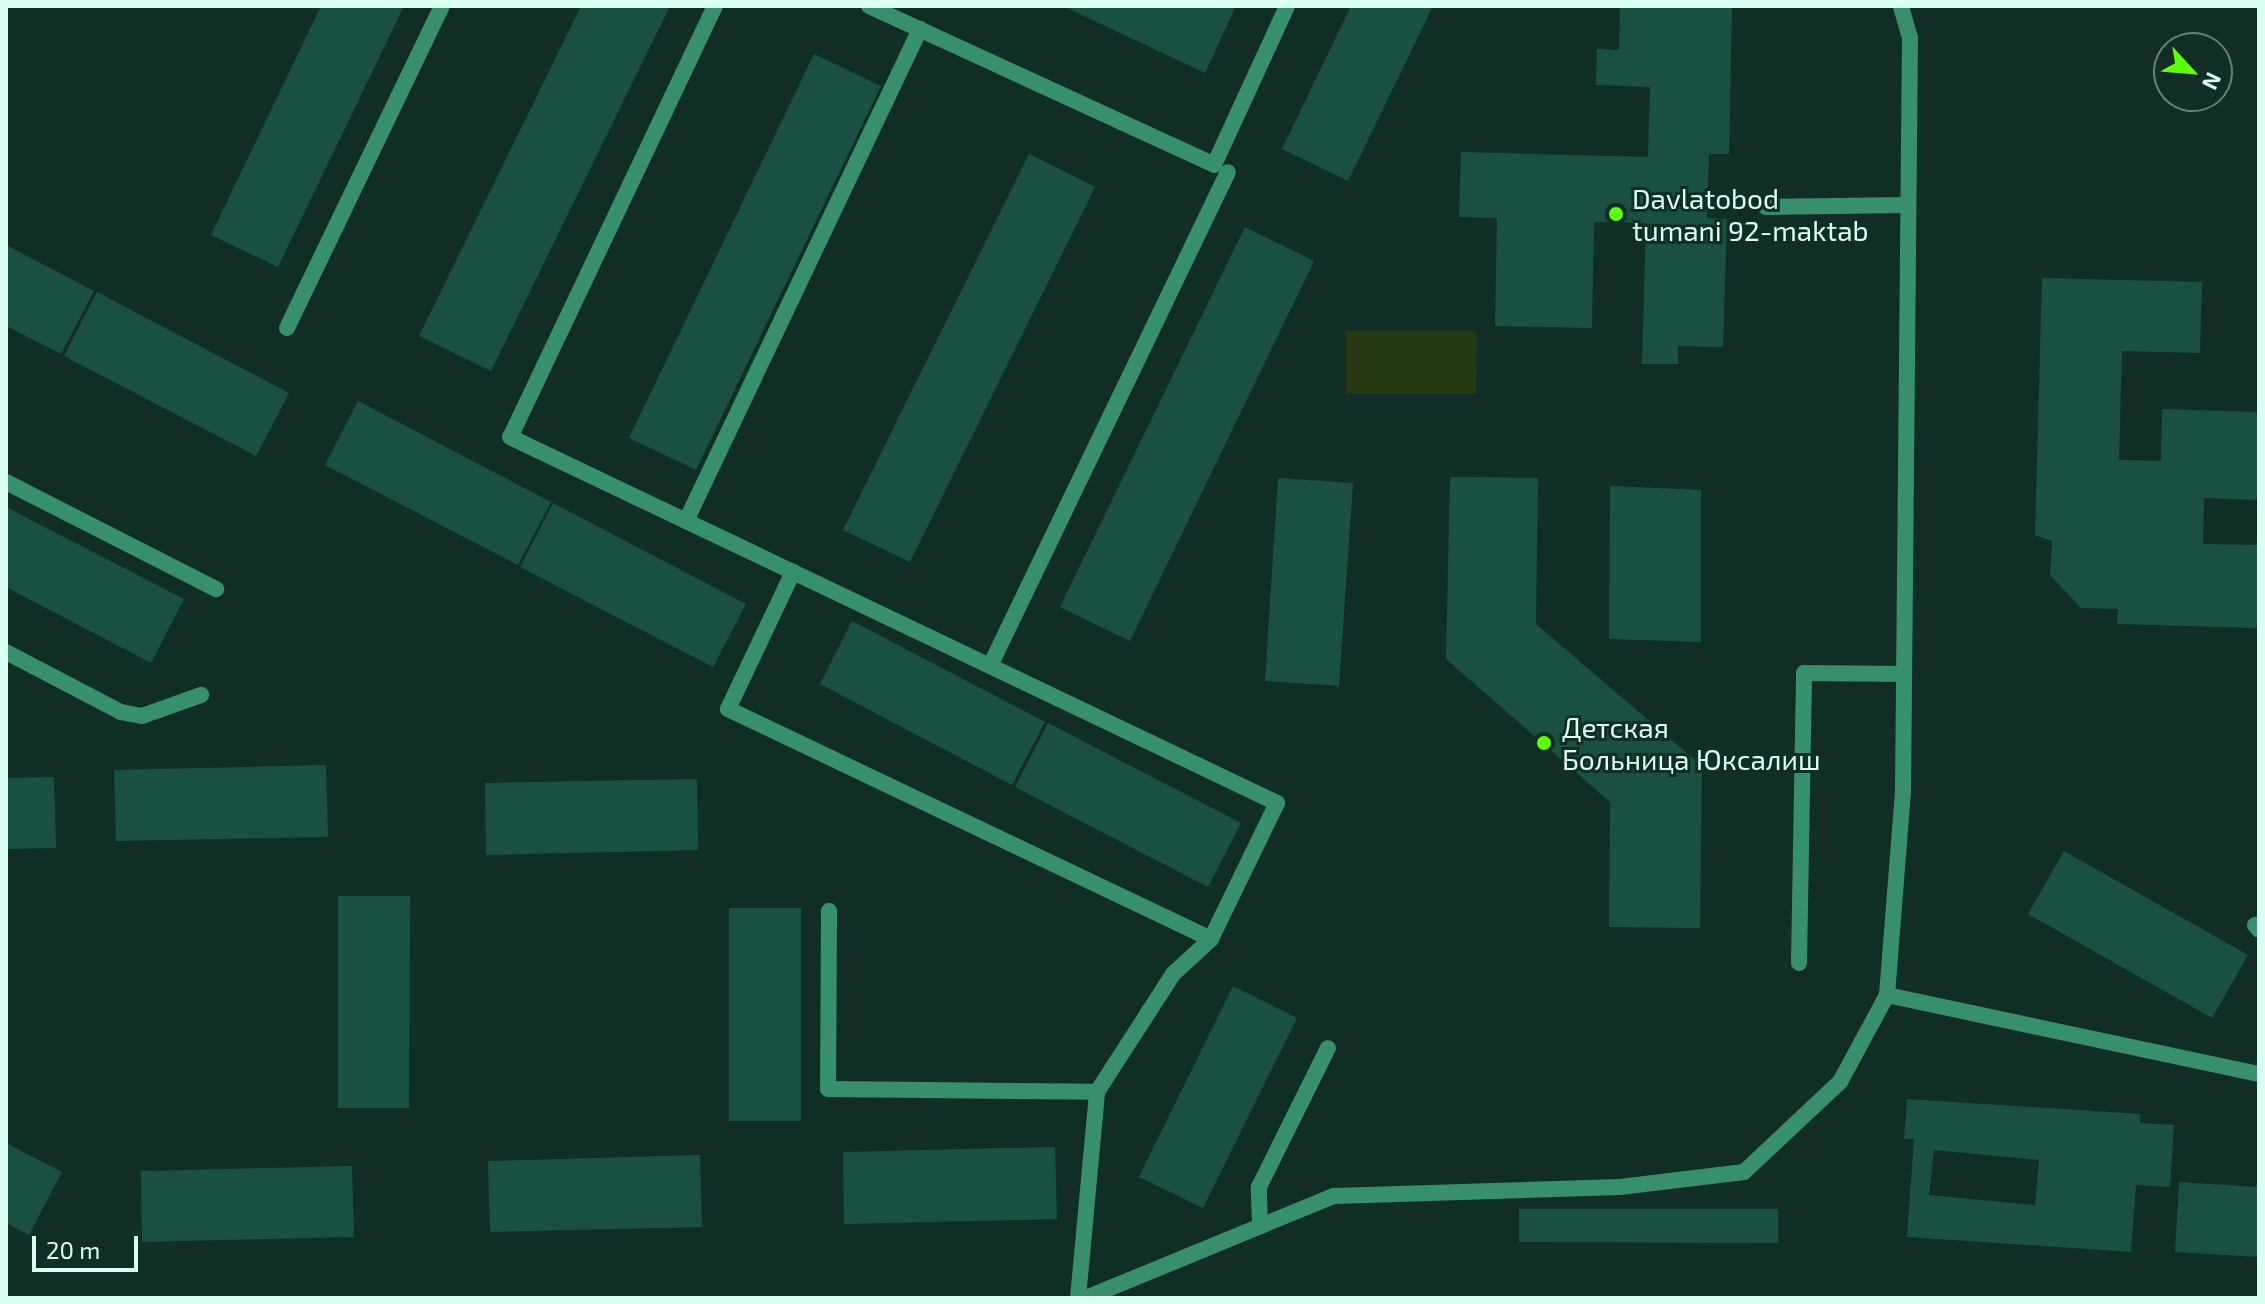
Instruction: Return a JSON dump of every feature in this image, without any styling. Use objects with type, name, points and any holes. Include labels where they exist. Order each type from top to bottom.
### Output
[{"type":"lane","points":[[287,328],[442,6]]},
{"type":"lane","points":[[715,6],[510,437],[1277,803],[1211,939],[1173,974],[1097,1092],[1078,1298]]},
{"type":"lane","points":[[869,6],[1214,165],[1287,6]]},
{"type":"lane","points":[[1086,1298],[1334,1196],[1620,1187],[1744,1172],[1840,1082],[1887,995],[1904,674],[1910,38],[1901,6]]},
{"type":"lane","points":[[686,521],[920,29]]},
{"type":"lane","points":[[990,666],[1228,172]]},
{"type":"lane","points":[[1766,207],[1908,205]]},
{"type":"lane","points":[[6,482],[216,589]]},
{"type":"lane","points":[[793,572],[728,709],[1211,939]]},
{"type":"lane","points":[[6,652],[121,712],[142,716],[201,695]]},
{"type":"lane","points":[[1799,963],[1804,673],[1904,674]]},
{"type":"lane","points":[[829,911],[828,1089],[1097,1092]]},
{"type":"lane","points":[[1887,995],[2258,1071]]},
{"type":"lane","points":[[1260,1225],[1259,1187],[1328,1048]]},
{"type":"green space","points":[[1346,331],[1477,331],[1476,394],[1346,394]]},
{"type":"building","points":[[321,6],[404,6],[278,267],[211,235]]},
{"type":"building","points":[[581,6],[670,6],[491,371],[419,336]]},
{"type":"building","points":[[1063,6],[1236,6],[1205,73]]},
{"type":"building","points":[[1351,6],[1433,6],[1348,181],[1282,149]]},
{"type":"building","points":[[1620,6],[1732,6],[1729,154],[1709,154],[1707,218],[1727,219],[1723,347],[1678,346],[1678,364],[1642,364],[1646,223],[1594,222],[1592,328],[1495,326],[1497,218],[1459,217],[1461,152],[1648,157],[1650,87],[1596,85],[1597,49],[1619,50]]},
{"type":"building","points":[[814,54],[881,86],[696,470],[629,438]]},
{"type":"building","points":[[1029,154],[1095,187],[910,562],[843,530]]},
{"type":"building","points":[[1245,227],[1314,261],[1130,641],[1060,607]]},
{"type":"building","points":[[6,245],[94,291],[61,354],[6,326]]},
{"type":"building","points":[[2042,278],[2202,282],[2200,353],[2122,351],[2119,460],[2161,461],[2162,409],[2259,412],[2259,500],[2204,498],[2203,544],[2259,545],[2259,628],[2117,624],[2118,609],[2081,608],[2050,575],[2052,541],[2035,535]]},
{"type":"building","points":[[97,292],[289,393],[256,456],[64,356]]},
{"type":"building","points":[[358,401],[551,502],[518,565],[325,465]]},
{"type":"building","points":[[1450,477],[1538,478],[1536,624],[1702,766],[1700,928],[1609,927],[1610,802],[1446,659]]},
{"type":"building","points":[[1278,478],[1353,483],[1339,686],[1265,681]]},
{"type":"building","points":[[1610,486],[1701,490],[1701,642],[1609,639]]},
{"type":"building","points":[[553,503],[746,604],[713,667],[520,567]]},
{"type":"building","points":[[6,507],[184,599],[151,663],[6,587]]},
{"type":"building","points":[[852,621],[1045,722],[1012,785],[820,684]]},
{"type":"building","points":[[1048,723],[1241,823],[1208,887],[1015,787]]},
{"type":"building","points":[[326,765],[328,837],[116,841],[114,770]]},
{"type":"building","points":[[54,777],[56,848],[6,849],[6,778]]},
{"type":"building","points":[[697,779],[698,850],[486,855],[485,783]]},
{"type":"building","points":[[2064,851],[2248,955],[2212,1018],[2028,914]]},
{"type":"building","points":[[338,896],[410,896],[409,1108],[338,1108]]},
{"type":"building","points":[[729,908],[801,908],[801,1121],[729,1121]]},
{"type":"building","points":[[1233,986],[1297,1018],[1203,1208],[1139,1177]]},
{"type":"building","points":[[1907,1099],[2140,1114],[2140,1123],[2174,1125],[2170,1187],[2136,1185],[2131,1252],[1907,1237],[1914,1139],[1904,1139]],"holes":[[[1934,1150],[2039,1160],[2035,1205],[1929,1195]]]},
{"type":"building","points":[[6,1143],[62,1172],[29,1235],[6,1223]]},
{"type":"building","points":[[1055,1147],[1057,1219],[844,1224],[843,1152]]},
{"type":"building","points":[[700,1155],[702,1227],[490,1232],[488,1161]]},
{"type":"building","points":[[352,1166],[354,1237],[142,1242],[141,1171]]},
{"type":"building","points":[[2179,1182],[2259,1187],[2259,1257],[2175,1252]]},
{"type":"building","points":[[1519,1209],[1778,1209],[1778,1243],[1519,1242]]},
{"type":"place","name":"Davlatobod tumani 92-maktab","points":[[1616,214]]},
{"type":"place","name":"Детская Больница Юксалиш","points":[[1544,743]]}]
